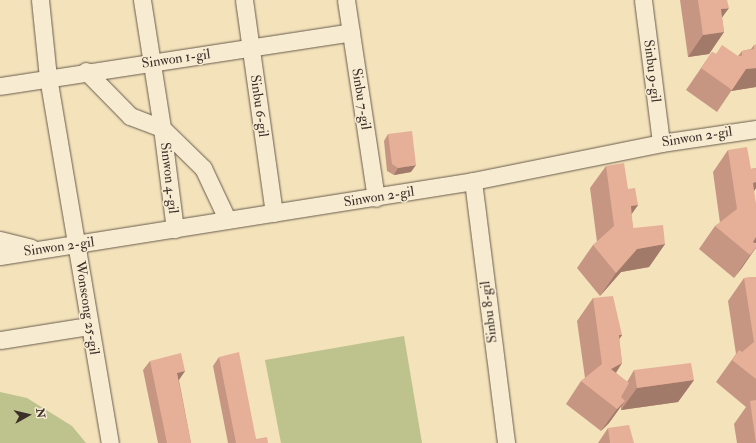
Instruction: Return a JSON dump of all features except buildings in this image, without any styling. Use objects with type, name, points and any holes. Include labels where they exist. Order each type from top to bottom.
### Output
[{"type":"street","points":[[40,0],[48,78]]},
{"type":"street","points":[[142,0],[162,128],[203,168],[227,219]]},
{"type":"street","name":"Sinbu 6-gil","points":[[244,0],[274,213]]},
{"type":"street","name":"Sinbu 7-gil","points":[[346,0],[376,198]]},
{"type":"street","name":"Sinbu 9-gil","points":[[643,0],[661,143]]},
{"type":"street","name":"Sinwon 1-gil","points":[[0,86],[86,71],[251,48],[351,32]]},
{"type":"street","name":"Sinwon 4-gil","points":[[86,71],[130,116],[162,128],[175,229]]},
{"type":"street","name":"Wonseong 25-gil","points":[[48,78],[77,245],[88,326],[110,443]]},
{"type":"street","name":"Sinwon 2-gil","points":[[0,256],[77,245],[227,219],[376,198],[473,181],[661,143],[756,129]]},
{"type":"street","name":"Sinbu 8-gil","points":[[473,181],[506,443]]},
{"type":"street","points":[[0,240],[37,250]]},
{"type":"street","points":[[0,340],[88,326]]},
{"type":"green space","points":[[404,336],[422,443],[281,443],[265,360]]},
{"type":"green space","points":[[0,392],[27,398],[72,426],[86,443],[0,443]]}]
